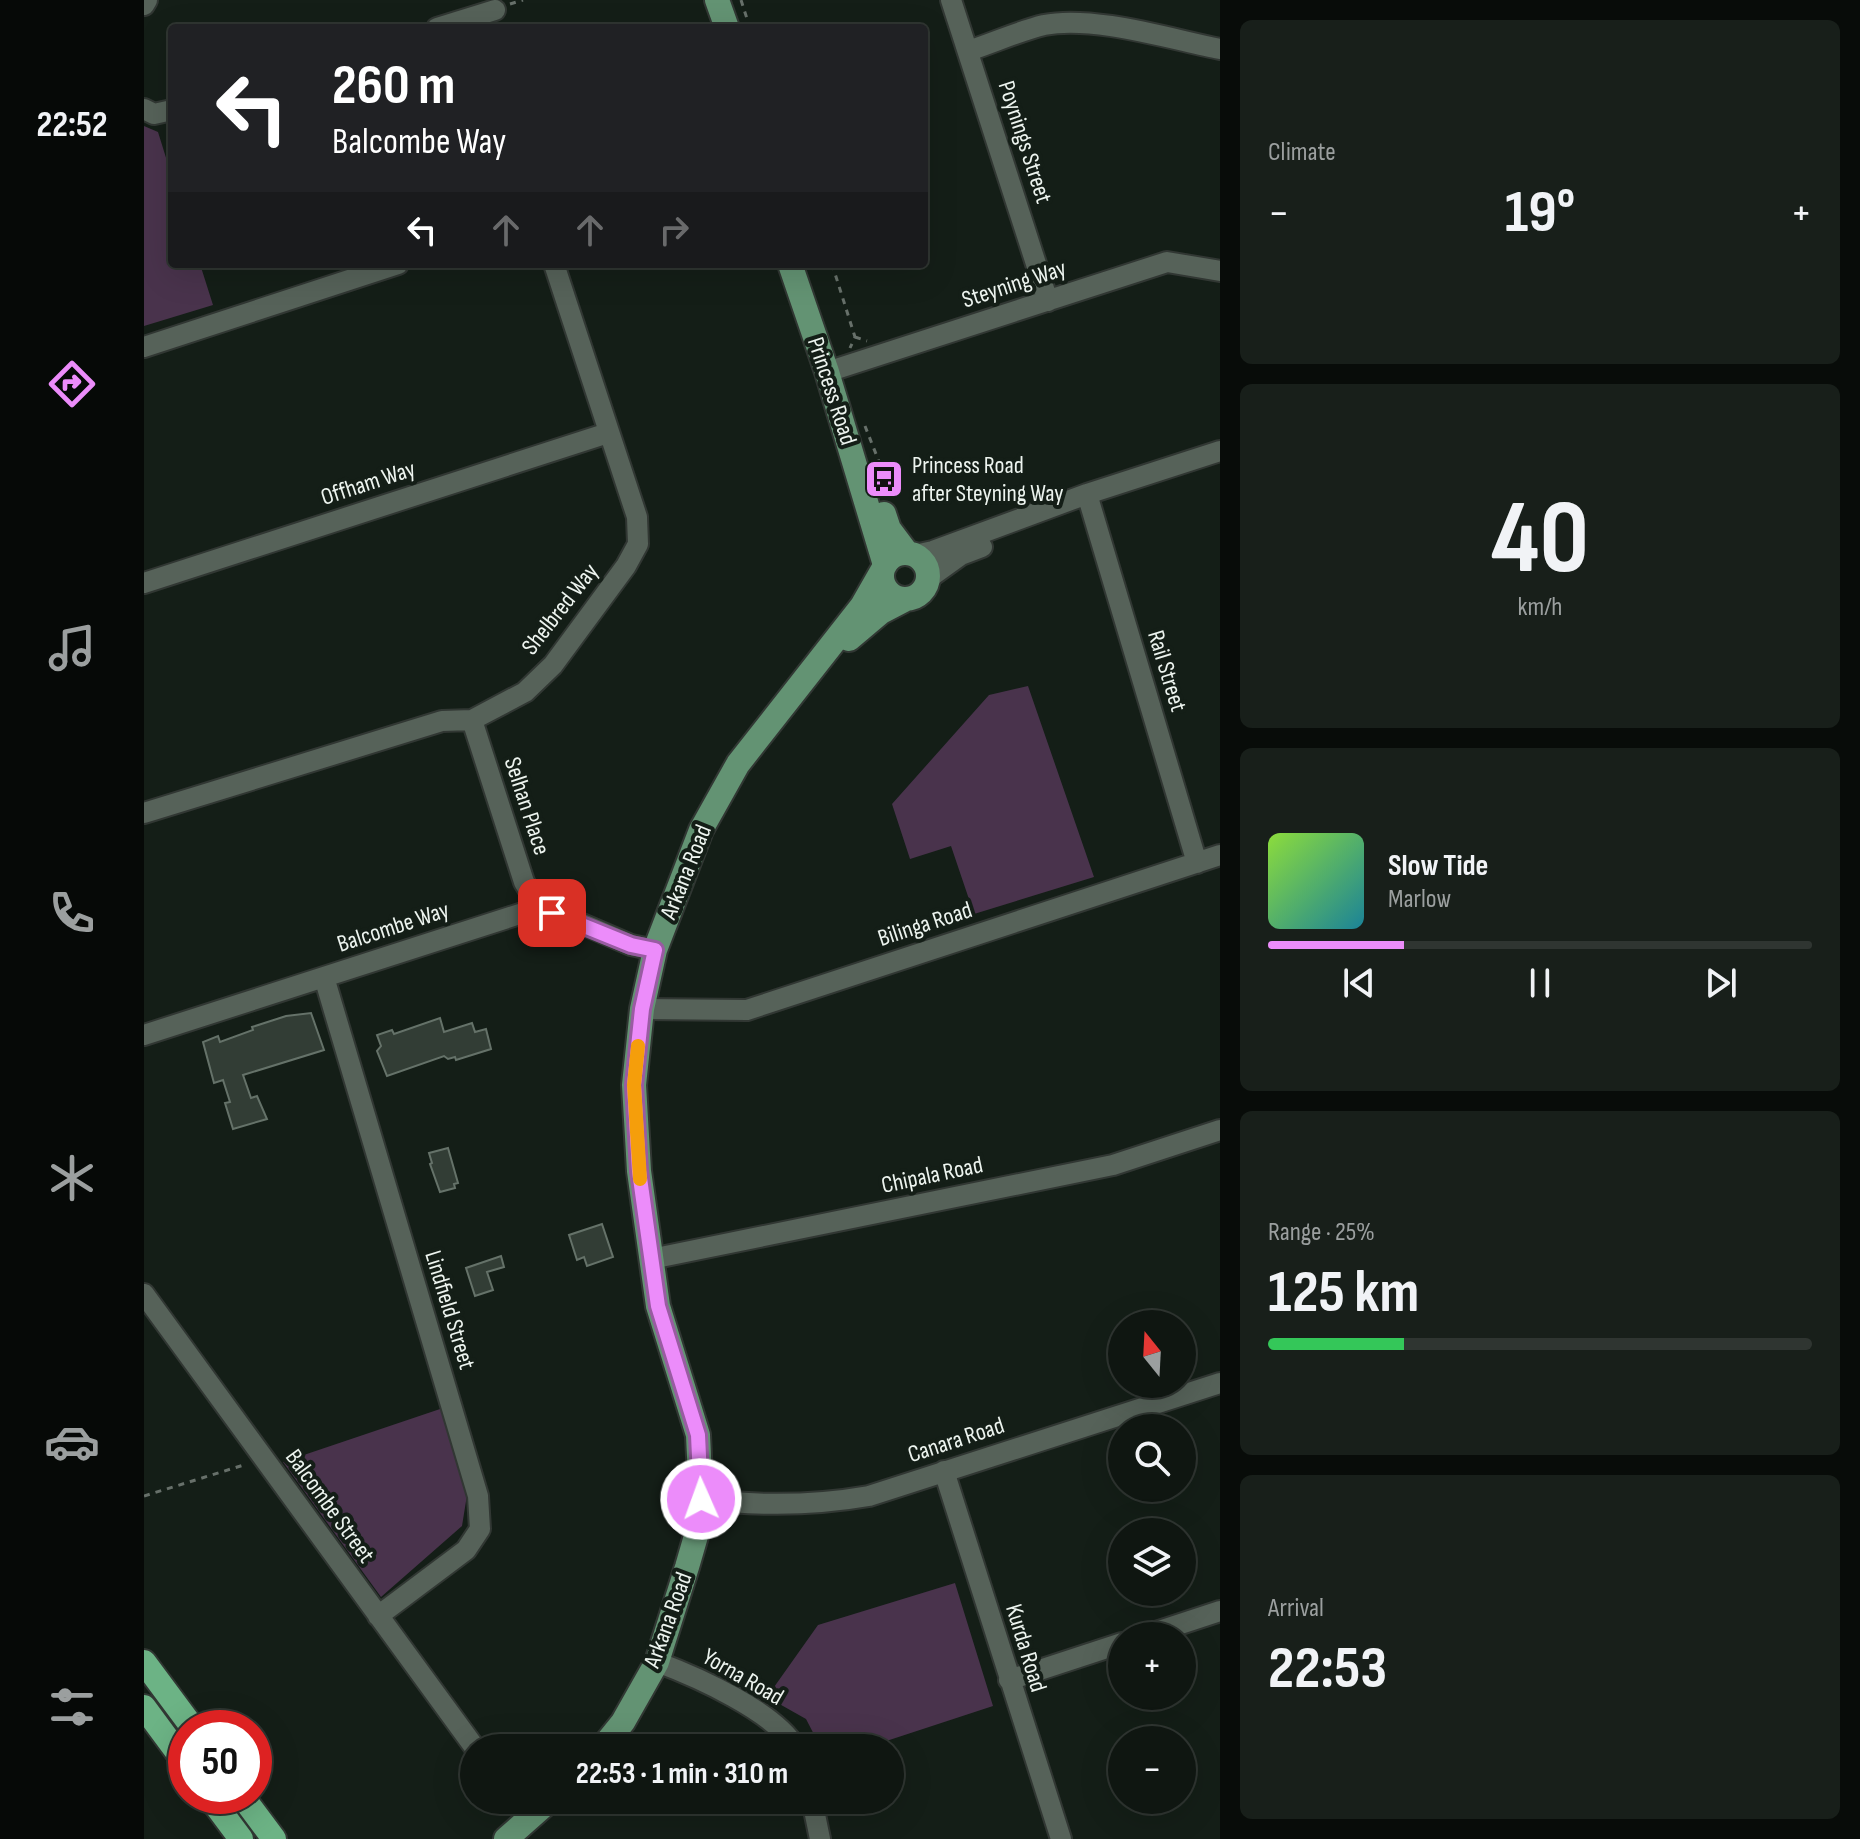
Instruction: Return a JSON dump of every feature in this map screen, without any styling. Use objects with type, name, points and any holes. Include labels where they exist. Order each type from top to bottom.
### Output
[{"type":"highway","points":[[144,1662],[180,1710]]},
{"type":"highway","points":[[144,1707],[168,1740]]},
{"type":"highway","points":[[222,1814],[241,1839]]},
{"type":"highway","points":[[255,1814],[274,1839]]},
{"type":"main road","points":[[704,0],[712,24]]},
{"type":"main road","points":[[717,0],[726,24]]},
{"type":"main road","name":"Princess Road","points":[[792,268],[837,368],[884,568]]},
{"type":"main road","name":"Princess Road","points":[[805,268],[889,529],[911,554]]},
{"type":"main road","points":[[911,554],[922,561],[929,578],[921,594],[904,600],[886,590],[883,584],[884,568],[891,558],[911,554]]},
{"type":"main road","name":"Arkana Road","points":[[613,1734],[657,1662],[698,1529],[701,1499],[698,1435],[658,1306],[639,1171],[634,1085],[642,1009],[655,950],[701,830],[738,764],[862,606],[884,568]]},
{"type":"main road","name":"Arkana Road","points":[[814,669],[881,612],[904,600]]},
{"type":"main road","points":[[506,1839],[518,1814]]},
{"type":"street","name":"Poynings Street","points":[[951,0],[1048,301]]},
{"type":"street","points":[[450,24],[495,10]]},
{"type":"street","points":[[968,51],[1043,25],[1071,22],[1220,49]]},
{"type":"street","points":[[144,109],[154,114],[168,111]]},
{"type":"street","name":"Steyning Way","points":[[837,368],[874,348],[1048,301],[1167,262],[1220,271]]},
{"type":"street","points":[[144,347],[386,268]]},
{"type":"street","name":"Shelbred Way","points":[[144,813],[442,721],[472,720],[525,692],[553,665],[626,566],[638,544],[637,517],[555,268]]},
{"type":"street","name":"Offham Way","points":[[144,583],[608,433]]},
{"type":"street","points":[[911,554],[933,551],[1088,500],[1220,451]]},
{"type":"street","points":[[929,578],[961,555],[1088,500],[1220,463]]},
{"type":"street","name":"Rail Street","points":[[1088,500],[1197,863]]},
{"type":"street","name":"Selhan Place","points":[[472,720],[524,882],[538,905]]},
{"type":"street","name":"Bilinga Road","points":[[642,1009],[747,1010],[1220,855]]},
{"type":"street","points":[[538,905],[631,945],[655,950]]},
{"type":"street","name":"Balcombe Way","points":[[144,1035],[529,911],[538,905]]},
{"type":"street","name":"Lindfield Street","points":[[324,977],[478,1496],[480,1529],[466,1550],[378,1616]]},
{"type":"street","name":"Chipala Road","points":[[651,1259],[1113,1165],[1220,1130]]},
{"type":"street","name":"Balcombe Street","points":[[144,1294],[465,1734]]},
{"type":"street","name":"Canara Road","points":[[701,1499],[739,1504],[822,1504],[869,1496],[1220,1383]]},
{"type":"street","name":"Kurda Road","points":[[944,1471],[1061,1839]]},
{"type":"street","points":[[1190,1622],[1220,1613]]},
{"type":"street","points":[[1009,1680],[1108,1648]]},
{"type":"street","name":"Yorna Road","points":[[657,1662],[689,1674],[777,1725],[784,1734]]},
{"type":"street","points":[[815,1814],[820,1839]]},
{"type":"path","points":[[741,0],[749,24]]},
{"type":"path","points":[[833,268],[855,337],[874,348]]},
{"type":"path","points":[[837,368],[855,337]]},
{"type":"path","points":[[862,421],[887,482],[888,502]]},
{"type":"path","points":[[144,1496],[264,1458]]},
{"type":"shaded area","points":[[144,126],[158,132],[168,164],[168,268],[201,268],[213,305],[144,326]]},
{"type":"shaded area","points":[[1028,686],[1094,877],[974,914],[951,846],[910,859],[892,804],[989,695]]},
{"type":"shaded area","points":[[443,1408],[467,1495],[462,1526],[381,1597],[283,1462]]},
{"type":"shaded area","points":[[955,1583],[993,1706],[904,1735],[814,1734],[806,1719],[767,1697],[818,1625]]},
{"type":"building","points":[[311,1013],[324,1050],[243,1075],[251,1098],[257,1096],[267,1119],[233,1129],[225,1103],[230,1102],[223,1080],[214,1083],[203,1042],[218,1036],[220,1042],[286,1016]]},
{"type":"building","points":[[440,1018],[444,1032],[472,1023],[475,1032],[486,1029],[491,1049],[456,1060],[455,1057],[448,1059],[444,1056],[387,1076],[377,1051],[381,1046],[377,1035],[392,1030],[394,1034]]},
{"type":"building","points":[[448,1148],[458,1183],[454,1184],[455,1188],[440,1192],[429,1153]]},
{"type":"building","points":[[602,1224],[613,1257],[587,1266],[584,1257],[577,1260],[569,1235]]},
{"type":"building","points":[[501,1256],[504,1267],[487,1272],[493,1290],[475,1296],[466,1268]]},
{"type":"slow traffic","points":[[638,1046],[634,1085],[640,1179]]},
{"type":"place","name":"Princess Road after Steyning Way","points":[[884,479]]},
{"type":"route","points":[[552,913],[631,945],[655,950],[642,1009],[634,1085],[639,1171],[658,1306],[698,1435],[701,1499]]}]
